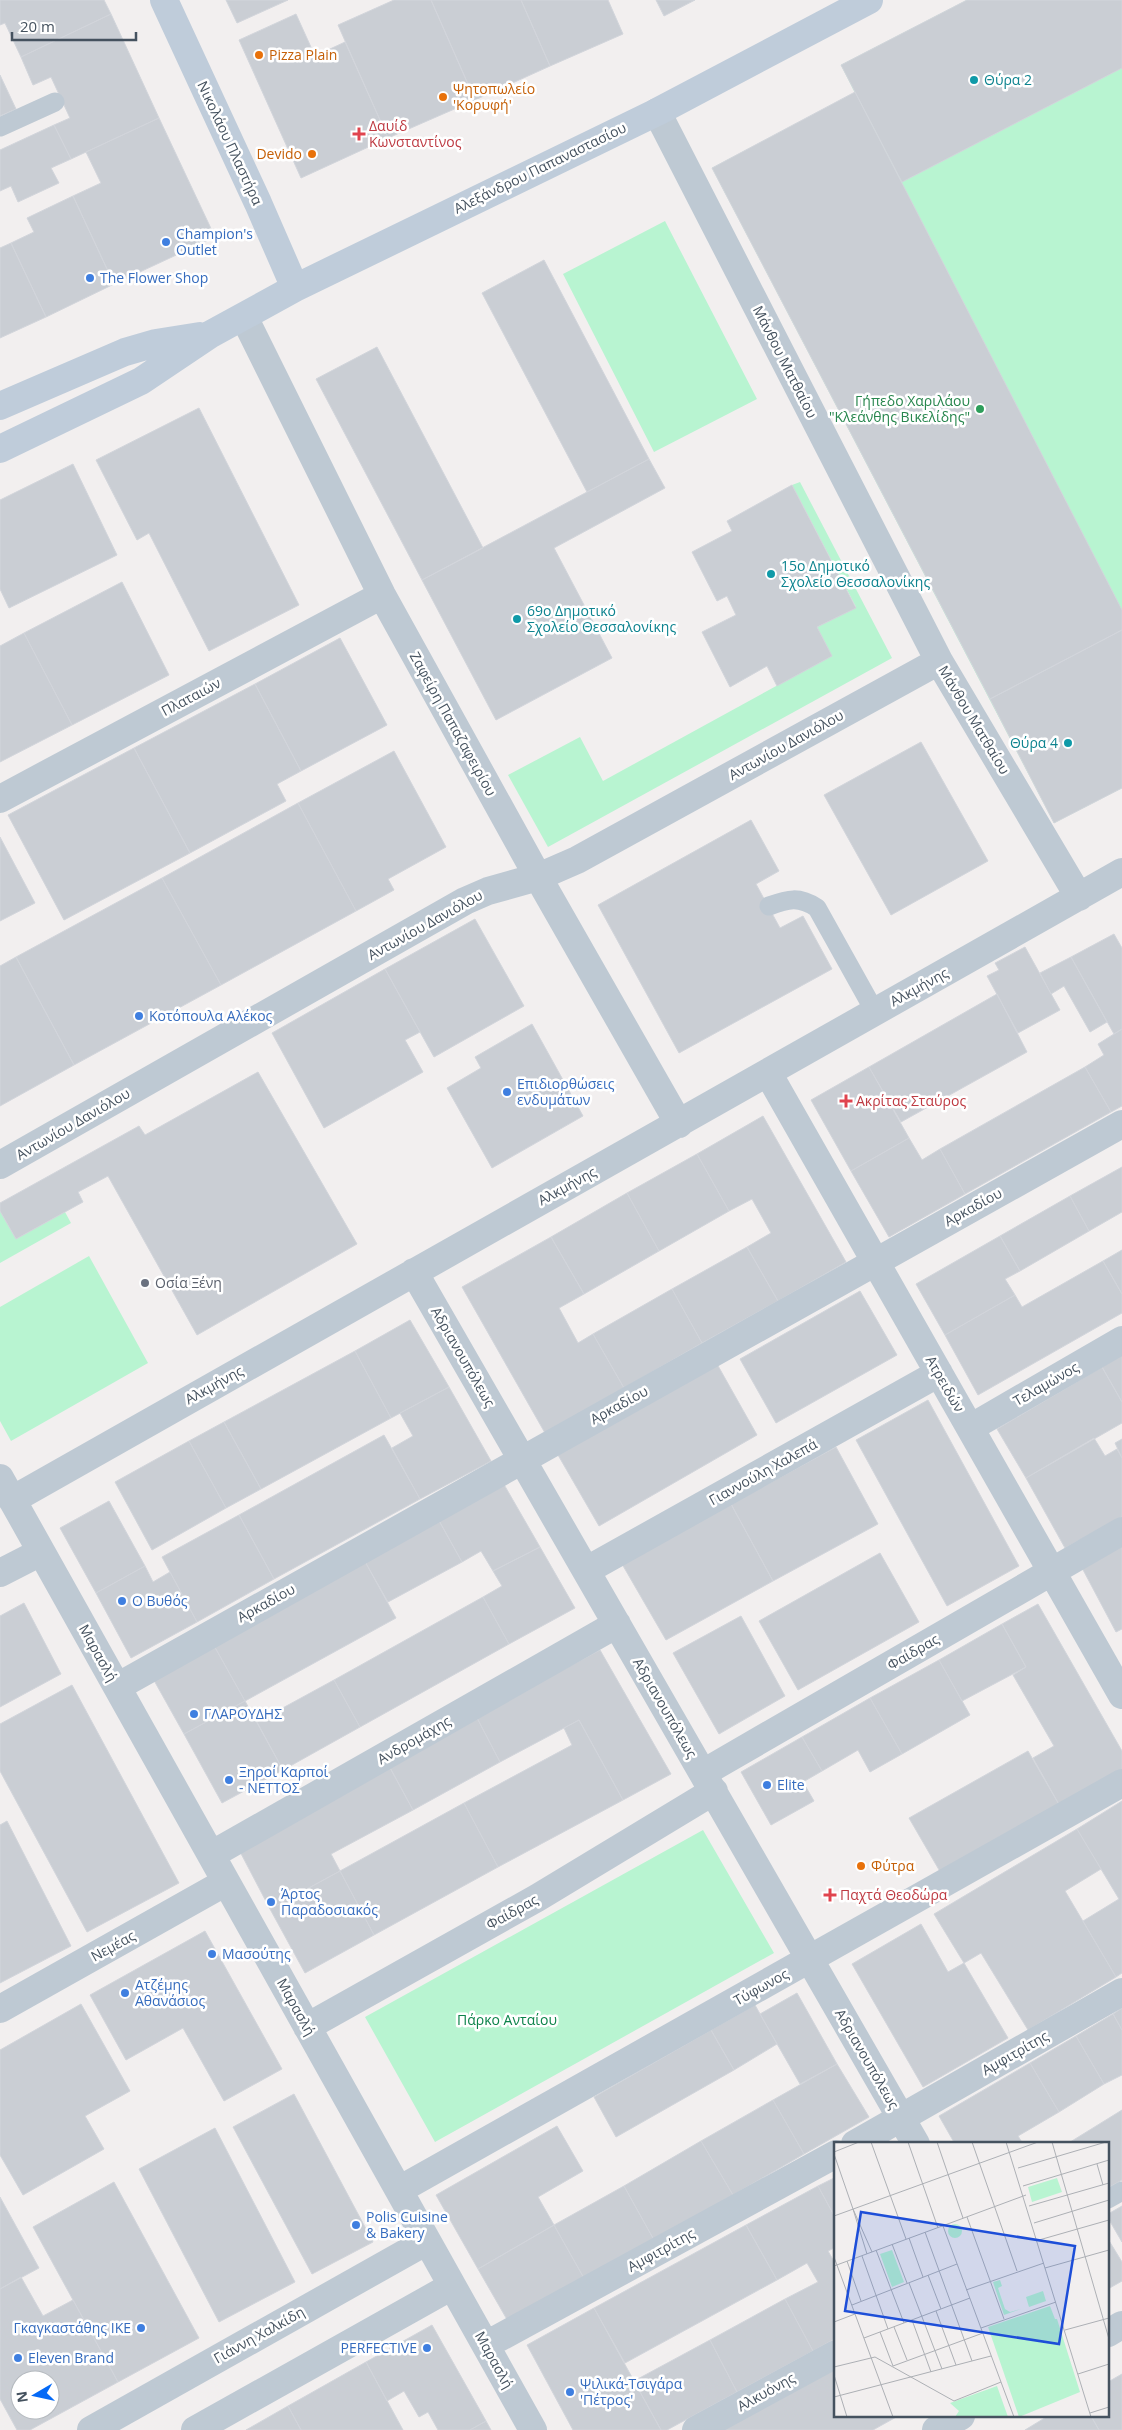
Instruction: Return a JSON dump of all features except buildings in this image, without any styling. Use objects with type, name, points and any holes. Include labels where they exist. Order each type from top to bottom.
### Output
[{"type":"main road","name":"Νικολάου Πλαστήρα","points":[[164,0],[255,196],[294,288]]},
{"type":"main road","name":"Αλεξάνδρου Παπαναστασίου","points":[[0,449],[141,381],[211,334],[294,288],[657,112],[869,0]]},
{"type":"main road","name":"Αλεξάνδρου Παπαναστασίου","points":[[1,404],[125,352],[156,343],[211,334]]},
{"type":"street","name":"Μάνθου Ματθαίου","points":[[657,112],[938,660],[1079,897]]},
{"type":"street","name":"Ζαφείρη Παπαζαφειρίου","points":[[244,317],[382,595],[538,877],[679,1124]]},
{"type":"street","name":"Πλαταιών","points":[[0,799],[382,595]]},
{"type":"street","name":"Αντωνίου Δανιόλου","points":[[0,1165],[465,900],[488,891],[538,877],[577,860],[938,660]]},
{"type":"street","name":"Αλκμήνης","points":[[6,1489],[414,1272],[1122,872]]},
{"type":"street","name":"Ατρειδών","points":[[768,1073],[1052,1572],[1119,1682]]},
{"type":"street","name":"Αρκαδίου","points":[[116,1687],[1122,1124]]},
{"type":"street","name":"Αδριανουπόλεως","points":[[414,1272],[915,2142]]},
{"type":"street","name":"Τελαμώνος","points":[[970,1428],[1122,1340]]},
{"type":"street","name":"Γιαννούλη Χαλεπά","points":[[586,1570],[939,1373]]},
{"type":"street","name":"Μαρασλή","points":[[6,1489],[533,2430]]},
{"type":"street","name":"Φαίδρας","points":[[307,2027],[537,1898],[709,1782],[1122,1531]]},
{"type":"street","points":[[0,1573],[41,1552]]},
{"type":"street","name":"Ανδρομάχης","points":[[211,1855],[617,1624]]},
{"type":"street","name":"Τύφωνος","points":[[399,2190],[1122,1783]]},
{"type":"street","name":"Νεμέας","points":[[0,2009],[226,1882]]},
{"type":"street","name":"Αμφιτρίτης","points":[[859,2142],[1122,1992]]},
{"type":"street","name":"Αμφιτρίτης","points":[[486,2345],[834,2155]]},
{"type":"street","name":"Γιάννη Χαλκίδη","points":[[91,2430],[427,2241]]},
{"type":"street","points":[[195,2430],[452,2286]]},
{"type":"street","points":[[1110,2332],[1122,2325]]},
{"type":"street","name":"Αλκυόνης","points":[[696,2430],[834,2355]]},
{"type":"street","points":[[936,2430],[957,2418]]},
{"type":"lane","points":[[0,127],[55,102]]},
{"type":"lane","points":[[769,906],[794,899],[807,901],[818,908],[875,1012]]},
{"type":"lane","points":[[1110,2198],[1122,2191]]},
{"type":"green space","name":"Γήπεδο Χαριλάου \"Κλεάνθης Βικελίδης\"","points":[[967,0],[1122,0],[1122,788],[1054,823],[712,168],[855,93],[841,65]]},
{"type":"green space","points":[[665,221],[757,399],[654,452],[563,274]]},
{"type":"green space","points":[[800,482],[892,658],[548,847],[508,775],[580,737],[603,781],[831,656],[817,627],[856,607],[792,485]]},
{"type":"green space","points":[[0,1211],[16,1239],[65,1212],[71,1223],[0,1263]]},
{"type":"green space","points":[[89,1256],[148,1363],[11,1441],[0,1421],[0,1307]]},
{"type":"green space","name":"Πάρκο Ανταίου","points":[[703,1830],[774,1953],[435,2142],[365,2017]]},
{"type":"place","name":"Pizza Plain","points":[[259,55]]},
{"type":"place","name":"Θύρα 2","points":[[974,80]]},
{"type":"place","name":"Ψητοπωλείο 'Κορυφή'","points":[[443,97]]},
{"type":"place","name":"Δαυίδ Κωνσταντίνος","points":[[359,134]]},
{"type":"place","name":"Devido","points":[[312,154]]},
{"type":"place","name":"Champion's Outlet","points":[[166,242]]},
{"type":"place","name":"The Flower Shop","points":[[90,278]]},
{"type":"place","name":"Γήπεδο Χαριλάου \"Κλεάνθης Βικελίδης\"","points":[[980,409]]},
{"type":"place","name":"15ο Δημοτικό Σχολείο Θεσσαλονίκης","points":[[771,574]]},
{"type":"place","name":"69ο Δημοτικό Σχολείο Θεσσαλονίκης","points":[[517,619]]},
{"type":"place","name":"Θύρα 4","points":[[1068,743]]},
{"type":"place","name":"Κοτόπουλα Αλέκος","points":[[139,1016]]},
{"type":"place","name":"Επιδιορθώσεις ενδυμάτων","points":[[507,1092]]},
{"type":"place","name":"Ακρίτας Σταύρος","points":[[846,1101]]},
{"type":"place","name":"Οσία Ξένη","points":[[145,1283]]},
{"type":"place","name":"Ο Βυθός","points":[[122,1601]]},
{"type":"place","name":"ΓΛΑΡΟΥΔΗΣ","points":[[194,1714]]},
{"type":"place","name":"Ξηροί Καρποί - ΝΕΤΤΟΣ","points":[[229,1780]]},
{"type":"place","name":"Elite","points":[[767,1785]]},
{"type":"place","name":"Φύτρα","points":[[861,1866]]},
{"type":"place","name":"Παχτά Θεοδώρα","points":[[830,1895]]},
{"type":"place","name":"Άρτος Παραδοσιακός","points":[[271,1902]]},
{"type":"place","name":"Μασούτης","points":[[212,1954]]},
{"type":"place","name":"Ατζέμης Αθανάσιος","points":[[125,1993]]},
{"type":"place","name":"Polis Cuisine & Bakery","points":[[356,2225]]},
{"type":"place","name":"Γκαγκαστάθης ΙΚΕ","points":[[141,2328]]},
{"type":"place","name":"PERFECTIVE","points":[[427,2348]]},
{"type":"place","name":"Eleven Brand","points":[[18,2358]]},
{"type":"place","name":"Ψιλικά-Τσιγάρα 'Πέτρος'","points":[[570,2392]]}]
